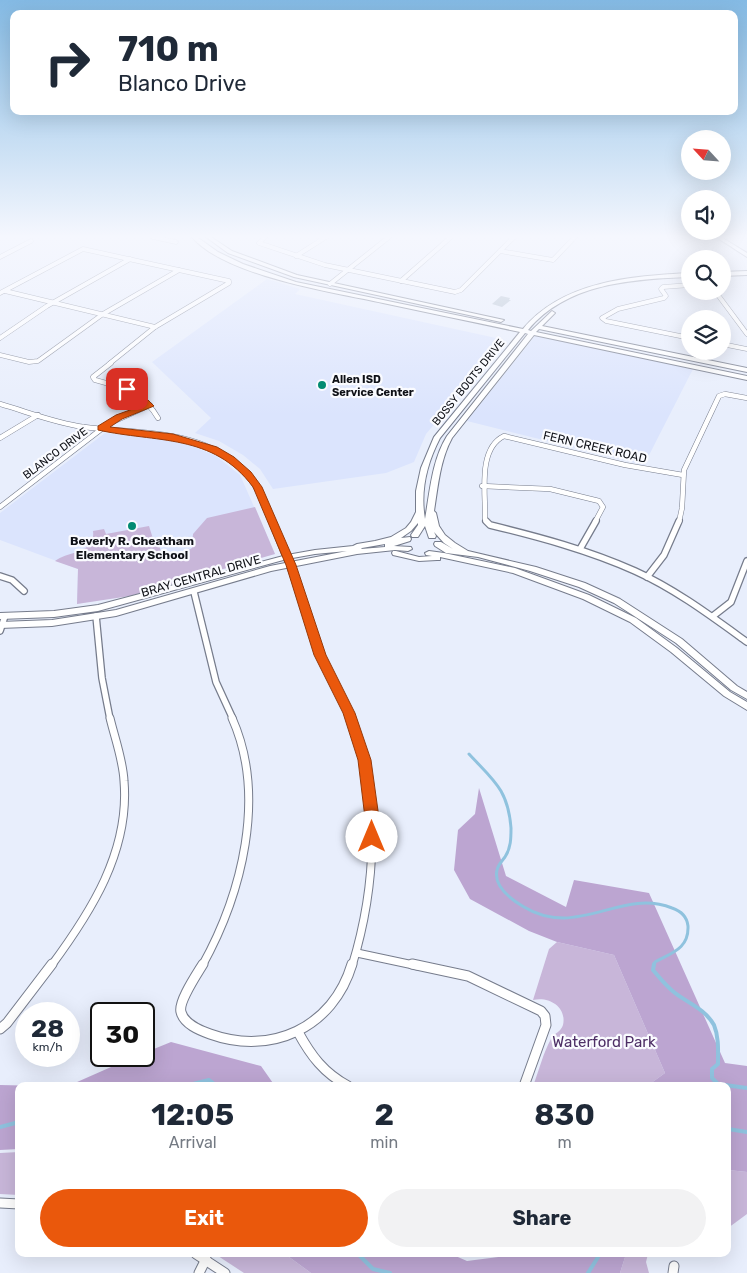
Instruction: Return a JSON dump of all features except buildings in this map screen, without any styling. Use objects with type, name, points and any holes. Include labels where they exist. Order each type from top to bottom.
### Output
[{"type":"street","points":[[27,296],[155,327]]},
{"type":"street","points":[[0,338],[63,296]]},
{"type":"street","points":[[0,355],[34,362],[40,360],[103,314],[133,296]]},
{"type":"street","points":[[158,418],[150,406],[138,394],[93,378],[155,327],[208,296]]},
{"type":"street","points":[[362,296],[527,328]]},
{"type":"street","points":[[386,296],[747,378]]},
{"type":"street","name":"BOSSY BOOTS DRIVE","points":[[414,535],[422,525],[419,508],[425,462],[437,437],[527,328],[548,309],[573,296]]},
{"type":"street","name":"BOSSY BOOTS DRIVE","points":[[432,536],[428,526],[439,458],[449,437],[546,317],[571,301],[585,296]]},
{"type":"street","points":[[665,296],[618,309],[602,318],[606,321],[681,336]]},
{"type":"street","points":[[722,300],[747,334]]},
{"type":"street","points":[[534,330],[747,370]]},
{"type":"street","points":[[731,346],[747,349]]},
{"type":"street","points":[[648,577],[660,562],[681,517],[683,475],[719,396],[722,394],[747,398]]},
{"type":"street","points":[[0,404],[75,425],[158,435],[192,442],[213,449],[231,459],[248,474],[258,487],[289,561],[320,655],[349,713],[364,760],[372,818],[370,875],[357,953],[341,993],[323,1014],[298,1032],[262,1042],[239,1042],[212,1036],[185,1020],[180,1010],[182,1001],[212,948],[239,877],[248,814],[247,769],[240,736],[216,682],[194,592]]},
{"type":"street","name":"BLANCO DRIVE","points":[[0,507],[96,434],[101,428],[119,417],[150,406]]},
{"type":"street","points":[[0,438],[38,415]]},
{"type":"street","name":"FERN CREEK ROAD","points":[[482,486],[484,470],[490,451],[499,438],[504,436],[625,465],[683,475]]},
{"type":"street","points":[[580,549],[603,507],[602,503],[550,489],[482,486],[486,503],[485,519],[487,524],[580,549],[648,577],[713,616],[747,642]]},
{"type":"street","points":[[344,552],[404,534],[414,526],[419,508]]},
{"type":"street","points":[[431,509],[433,522],[443,538],[458,548],[534,569],[582,585],[617,601],[679,641],[734,688],[747,696]]},
{"type":"street","points":[[478,555],[449,552],[438,544],[432,536],[423,534],[414,535],[407,539],[405,545],[408,549],[419,554],[430,553],[515,571],[571,590],[632,620],[674,650],[727,694],[747,707]]},
{"type":"street","name":"BRAY CENTRAL DRIVE","points":[[2,622],[98,608],[289,561],[382,546],[407,539]]},
{"type":"street","points":[[430,553],[436,550],[438,544]]},
{"type":"street","name":"BRAY CENTRAL DRIVE","points":[[344,552],[392,548],[408,549]]},
{"type":"street","points":[[344,552],[388,552],[419,559],[470,561]]},
{"type":"street","name":"BRAY CENTRAL DRIVE","points":[[2,622],[52,623],[124,611],[270,569],[289,561]]},
{"type":"street","points":[[713,616],[730,602],[736,593],[747,561]]},
{"type":"street","points":[[0,576],[12,580],[24,591]]},
{"type":"street","points":[[0,1028],[12,1016],[78,929],[112,865],[119,839],[124,816],[124,783],[116,741],[104,697],[96,616]]},
{"type":"street","points":[[357,953],[468,976],[541,1011],[545,1016],[545,1029],[525,1082]]},
{"type":"street","points":[[298,1032],[314,1061],[331,1078],[340,1082]]},
{"type":"street","points":[[0,1203],[15,1204]]},
{"type":"street","points":[[202,1257],[225,1273]]},
{"type":"street","points":[[199,1273],[206,1259]]},
{"type":"shaded area","name":"Allen ISD Service Center","points":[[243,296],[306,296],[505,340],[426,434],[414,462],[386,473],[273,489],[260,469],[243,455],[219,441],[195,433],[211,418],[152,362]]},
{"type":"shaded area","points":[[535,336],[693,369],[644,465],[467,421]]},
{"type":"shaded area","name":"Beverly R. Cheatham Elementary School","points":[[105,433],[164,439],[192,446],[216,456],[240,475],[275,554],[77,604],[78,569],[0,540],[0,513]]},
{"type":"shaded area","points":[[479,788],[506,876],[566,907],[574,880],[649,893],[725,1063],[747,1066],[747,1172],[731,1170],[731,1082],[653,1082],[665,1073],[614,955],[557,942],[529,931],[470,899],[454,870],[458,830],[475,814]]},
{"type":"shaded area","points":[[171,1042],[261,1066],[272,1082],[77,1082],[111,1067],[155,1067],[155,1049]]},
{"type":"shaded area","points":[[0,1085],[15,1085],[15,1149],[0,1150]]},
{"type":"shaded area","points":[[289,1257],[458,1257],[467,1261],[498,1257],[625,1257],[620,1273],[311,1273]]},
{"type":"green space","points":[[255,507],[275,554],[130,596],[77,604],[78,569],[55,561],[85,548],[93,538],[93,531],[104,529],[106,534],[149,526],[155,545],[159,544],[162,557],[184,553],[192,548],[193,534],[207,518]]},
{"type":"green space","name":"Waterford Park","points":[[557,942],[614,955],[665,1073],[653,1082],[534,1082],[548,1044],[552,1037],[561,1029],[564,1019],[556,1004],[551,1001],[533,1000],[549,949]]},
{"type":"green space","points":[[15,1152],[15,1195],[0,1194],[0,1153]]},
{"type":"green space","points":[[731,1170],[747,1172],[747,1214],[731,1226]]},
{"type":"green space","points":[[220,1257],[289,1257],[311,1273],[244,1273]]},
{"type":"green space","points":[[625,1257],[647,1257],[646,1262],[649,1273],[620,1273]]},
{"type":"waterway","points":[[469,754],[498,786],[507,804],[511,828],[510,843],[507,854],[499,865],[497,876],[504,892],[529,910],[553,917],[578,917],[631,904],[644,903],[658,904],[675,909],[686,920],[688,926],[686,940],[673,953],[655,962],[654,966]]},
{"type":"waterway","points":[[654,964],[653,970],[666,985],[701,1010],[714,1025],[717,1039],[718,1064],[712,1069],[712,1078],[716,1082]]},
{"type":"waterway","points":[[201,1082],[209,1080],[212,1082]]},
{"type":"waterway","points":[[731,1086],[747,1088]]},
{"type":"waterway","points":[[0,1127],[15,1123]]},
{"type":"waterway","points":[[731,1129],[747,1132]]},
{"type":"waterway","points":[[361,1257],[373,1269],[390,1273]]},
{"type":"waterway","points":[[588,1273],[598,1257]]},
{"type":"place","name":"Allen ISD Service Center","points":[[322,385]]},
{"type":"place","name":"Beverly R. Cheatham Elementary School","points":[[132,526]]},
{"type":"route","points":[[127,389],[138,394],[150,406],[119,417],[101,428],[173,437],[213,449],[231,459],[248,474],[258,487],[291,565],[308,624],[320,655],[349,713],[364,760],[372,818],[372,837]]}]
